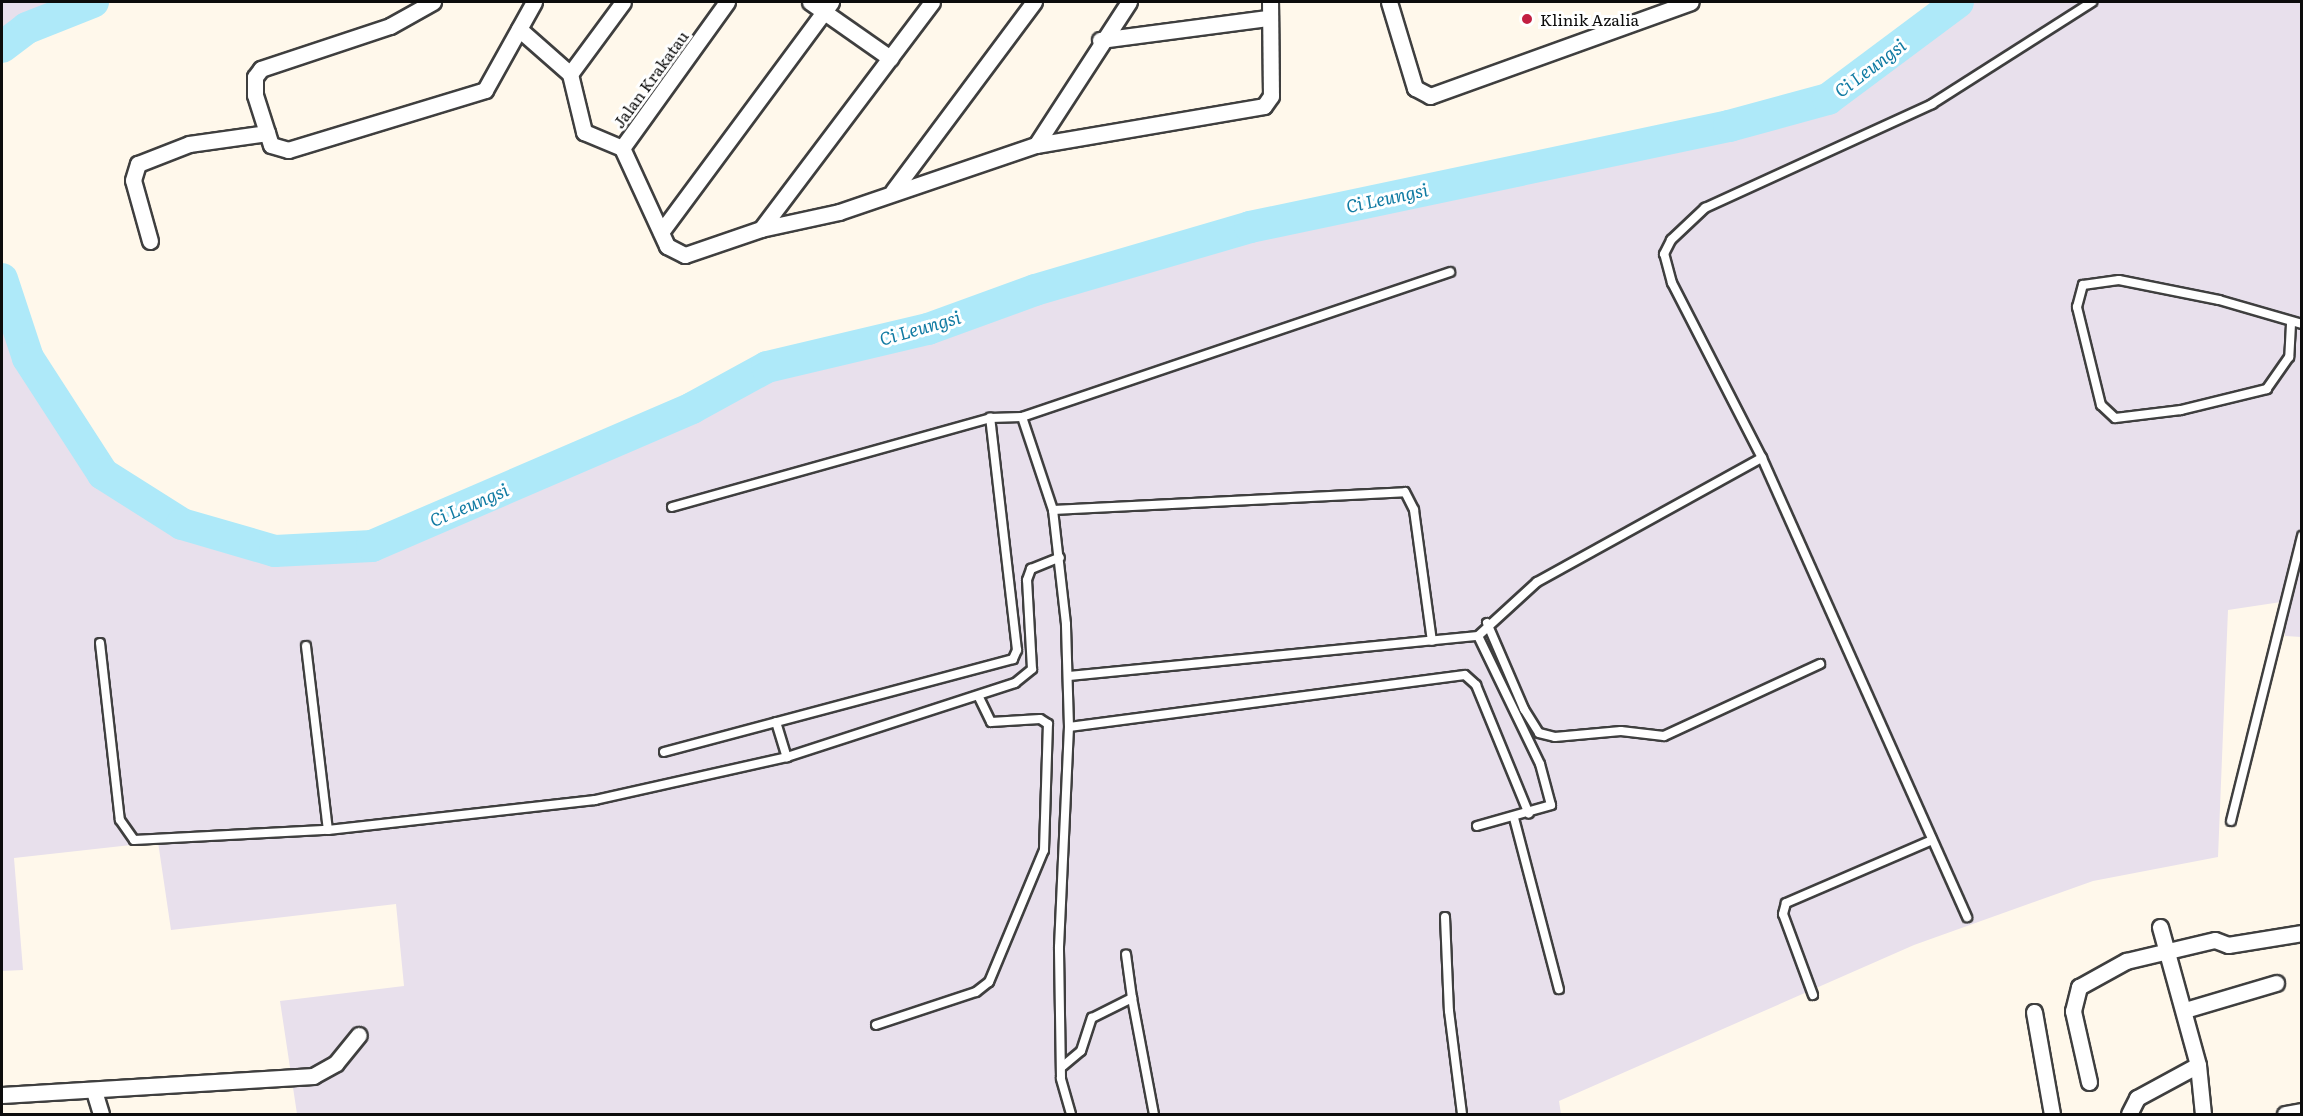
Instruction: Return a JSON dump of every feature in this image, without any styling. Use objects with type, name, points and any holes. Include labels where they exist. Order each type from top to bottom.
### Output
[{"type":"street","points":[[433,2],[390,26],[261,69],[254,82],[267,133],[275,150],[288,150],[479,93],[489,86],[534,2]]},
{"type":"street","points":[[570,74],[623,2]]},
{"type":"street","name":"Jalan Krakatau","points":[[622,148],[728,2]]},
{"type":"street","points":[[810,2],[828,6],[890,58]]},
{"type":"street","points":[[762,229],[932,2]]},
{"type":"street","points":[[893,191],[1034,2]]},
{"type":"street","points":[[1036,145],[1100,40],[1129,2]]},
{"type":"street","points":[[519,28],[570,74],[584,132],[622,148],[670,250],[685,255],[762,229],[839,213],[893,191],[1036,145],[1264,106],[1271,96],[1268,18],[1270,2]]},
{"type":"street","points":[[1389,2],[1415,88],[1424,96],[1691,2]]},
{"type":"street","points":[[661,232],[828,6]]},
{"type":"street","points":[[1100,40],[1268,18]]},
{"type":"street","points":[[150,241],[133,180],[138,164],[189,144],[267,133]]},
{"type":"street","points":[[2160,927],[2185,1010],[2198,1065],[2204,1114]]},
{"type":"street","points":[[2089,1082],[2073,1011],[2079,987],[2126,961],[2215,940],[2228,945],[2301,933]]},
{"type":"street","points":[[2185,1010],[2276,983]]},
{"type":"street","points":[[2034,1012],[2052,1114]]},
{"type":"street","points":[[2,1095],[313,1076],[336,1064],[359,1035]]},
{"type":"street","points":[[2129,1114],[2137,1098],[2198,1065]]},
{"type":"street","points":[[94,1091],[100,1114]]},
{"type":"street","points":[[2285,1114],[2301,1111]]},
{"type":"lane","points":[[1967,917],[1762,458],[1672,283],[1664,254],[1671,240],[1705,208],[1932,104],[2092,2]]},
{"type":"lane","points":[[672,507],[990,418],[1022,417],[1450,272]]},
{"type":"lane","points":[[2291,324],[2289,357],[2267,389],[2181,410],[2115,418],[2101,405],[2077,307],[2083,285],[2119,280],[2219,300],[2291,324],[2301,324]]},
{"type":"lane","points":[[1022,417],[1053,510],[1060,556],[1069,676],[1069,727],[1059,947],[1063,1066],[1061,1078],[1071,1114]]},
{"type":"lane","points":[[664,752],[1013,659],[1017,650],[990,418]]},
{"type":"lane","points":[[1069,676],[1478,636],[1487,623],[1538,582],[1762,458]]},
{"type":"lane","points":[[1053,510],[1405,492],[1414,510],[1432,641]]},
{"type":"lane","points":[[2231,821],[2301,536]]},
{"type":"lane","points":[[100,643],[120,820],[134,840],[328,830],[595,800],[787,757],[980,697],[1016,683],[1032,669],[1027,580],[1031,569],[1060,556]]},
{"type":"lane","points":[[1487,623],[1524,710],[1539,733],[1555,737],[1621,731],[1664,736],[1820,664]]},
{"type":"lane","points":[[1477,826],[1515,818],[1551,805],[1540,764],[1478,636]]},
{"type":"lane","points":[[306,646],[328,830]]},
{"type":"lane","points":[[1069,727],[1465,675],[1476,685],[1529,814]]},
{"type":"lane","points":[[876,1025],[976,992],[989,982],[1044,850],[1048,724],[1041,719],[991,722],[980,697]]},
{"type":"lane","points":[[776,722],[787,757]]},
{"type":"lane","points":[[1515,818],[1559,989]]},
{"type":"lane","points":[[1813,995],[1783,914],[1786,903],[1932,840]]},
{"type":"lane","points":[[1445,917],[1449,1011],[1462,1114]]},
{"type":"lane","points":[[1126,954],[1131,998],[1154,1114]]},
{"type":"lane","points":[[1063,1066],[1081,1051],[1092,1018],[1131,998]]},
{"type":"shaded area","points":[[2,2],[93,2],[27,28],[2,47]]},
{"type":"shaded area","points":[[1958,2],[2301,2],[2301,637],[2285,636],[2281,602],[2228,610],[2218,857],[2093,881],[1914,945],[1559,1101],[1561,1114],[297,1114],[280,1001],[404,986],[396,904],[171,930],[158,842],[14,858],[23,970],[2,971],[2,279],[28,358],[103,474],[182,524],[275,551],[372,546],[767,367],[928,329],[1167,251],[1828,99]]},
{"type":"waterway","name":"Ci Leungsi","points":[[2,47],[27,28],[93,2]]},
{"type":"waterway","name":"Ci Leungsi","points":[[2,279],[28,358],[103,474],[182,524],[275,551],[372,546],[692,408],[767,367],[928,329],[1035,290],[1250,227],[1729,126],[1828,99],[1958,2]]},
{"type":"place","name":"Klinik Azalia","points":[[1527,19]]}]
